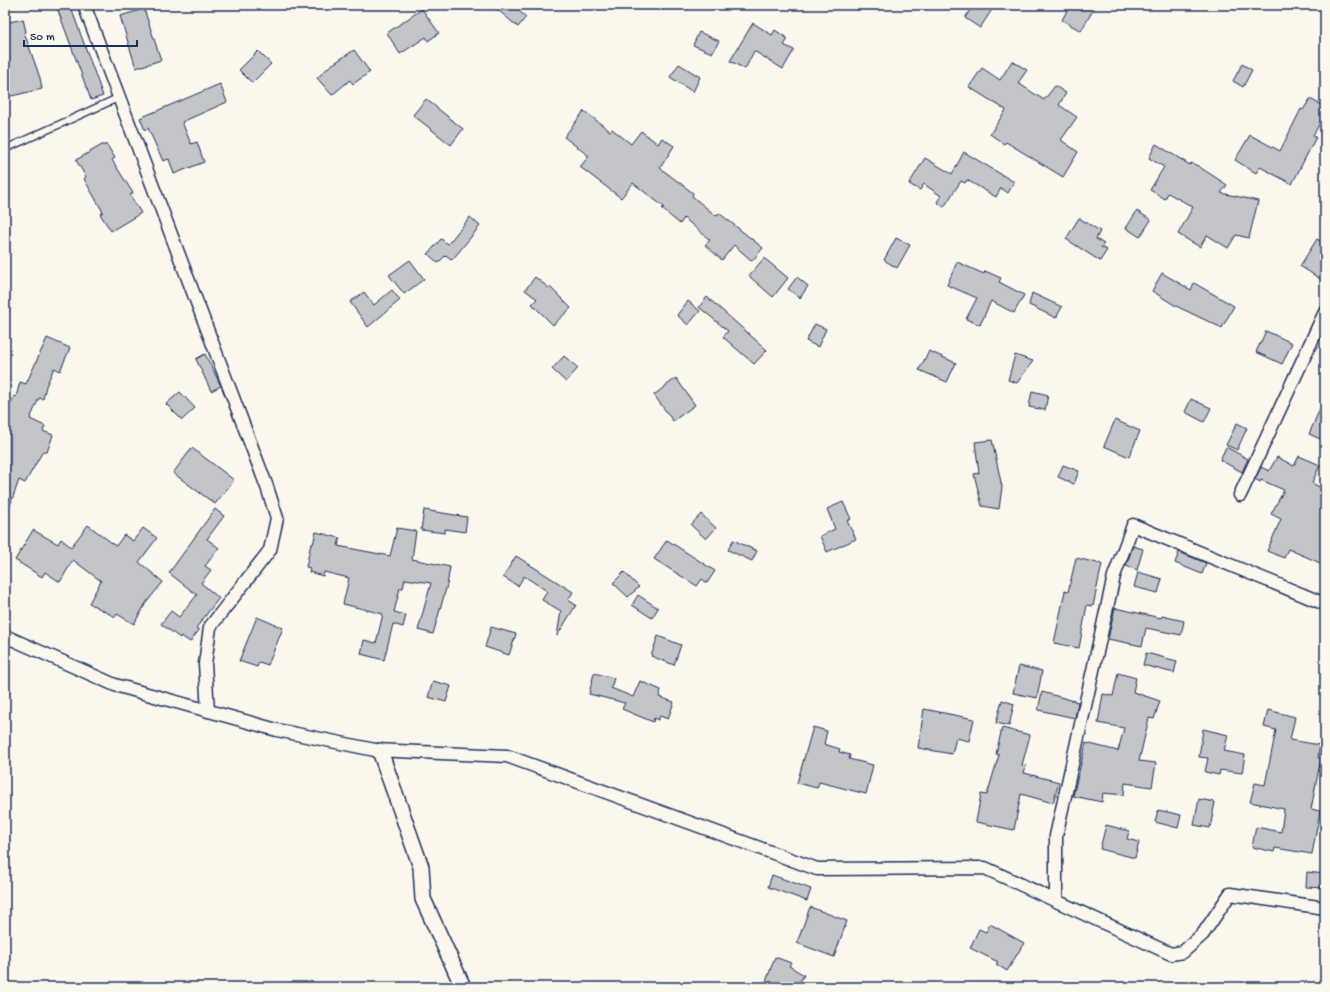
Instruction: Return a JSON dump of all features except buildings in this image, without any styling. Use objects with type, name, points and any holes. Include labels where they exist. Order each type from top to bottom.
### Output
[{"type":"street","points":[[84,5],[267,487],[277,518],[270,550],[210,627],[205,664],[208,711]]},
{"type":"street","points":[[1240,495],[1325,312]]},
{"type":"street","points":[[1056,901],[1056,836],[1114,576],[1133,526],[1323,599]]},
{"type":"street","points":[[5,636],[115,685],[277,730],[380,751],[507,756],[817,869],[984,868],[1171,954],[1183,952],[1203,934],[1230,894],[1325,908]]},
{"type":"street","points":[[380,751],[421,867],[423,899],[462,987]]},
{"type":"lane","points":[[5,148],[120,97]]}]
